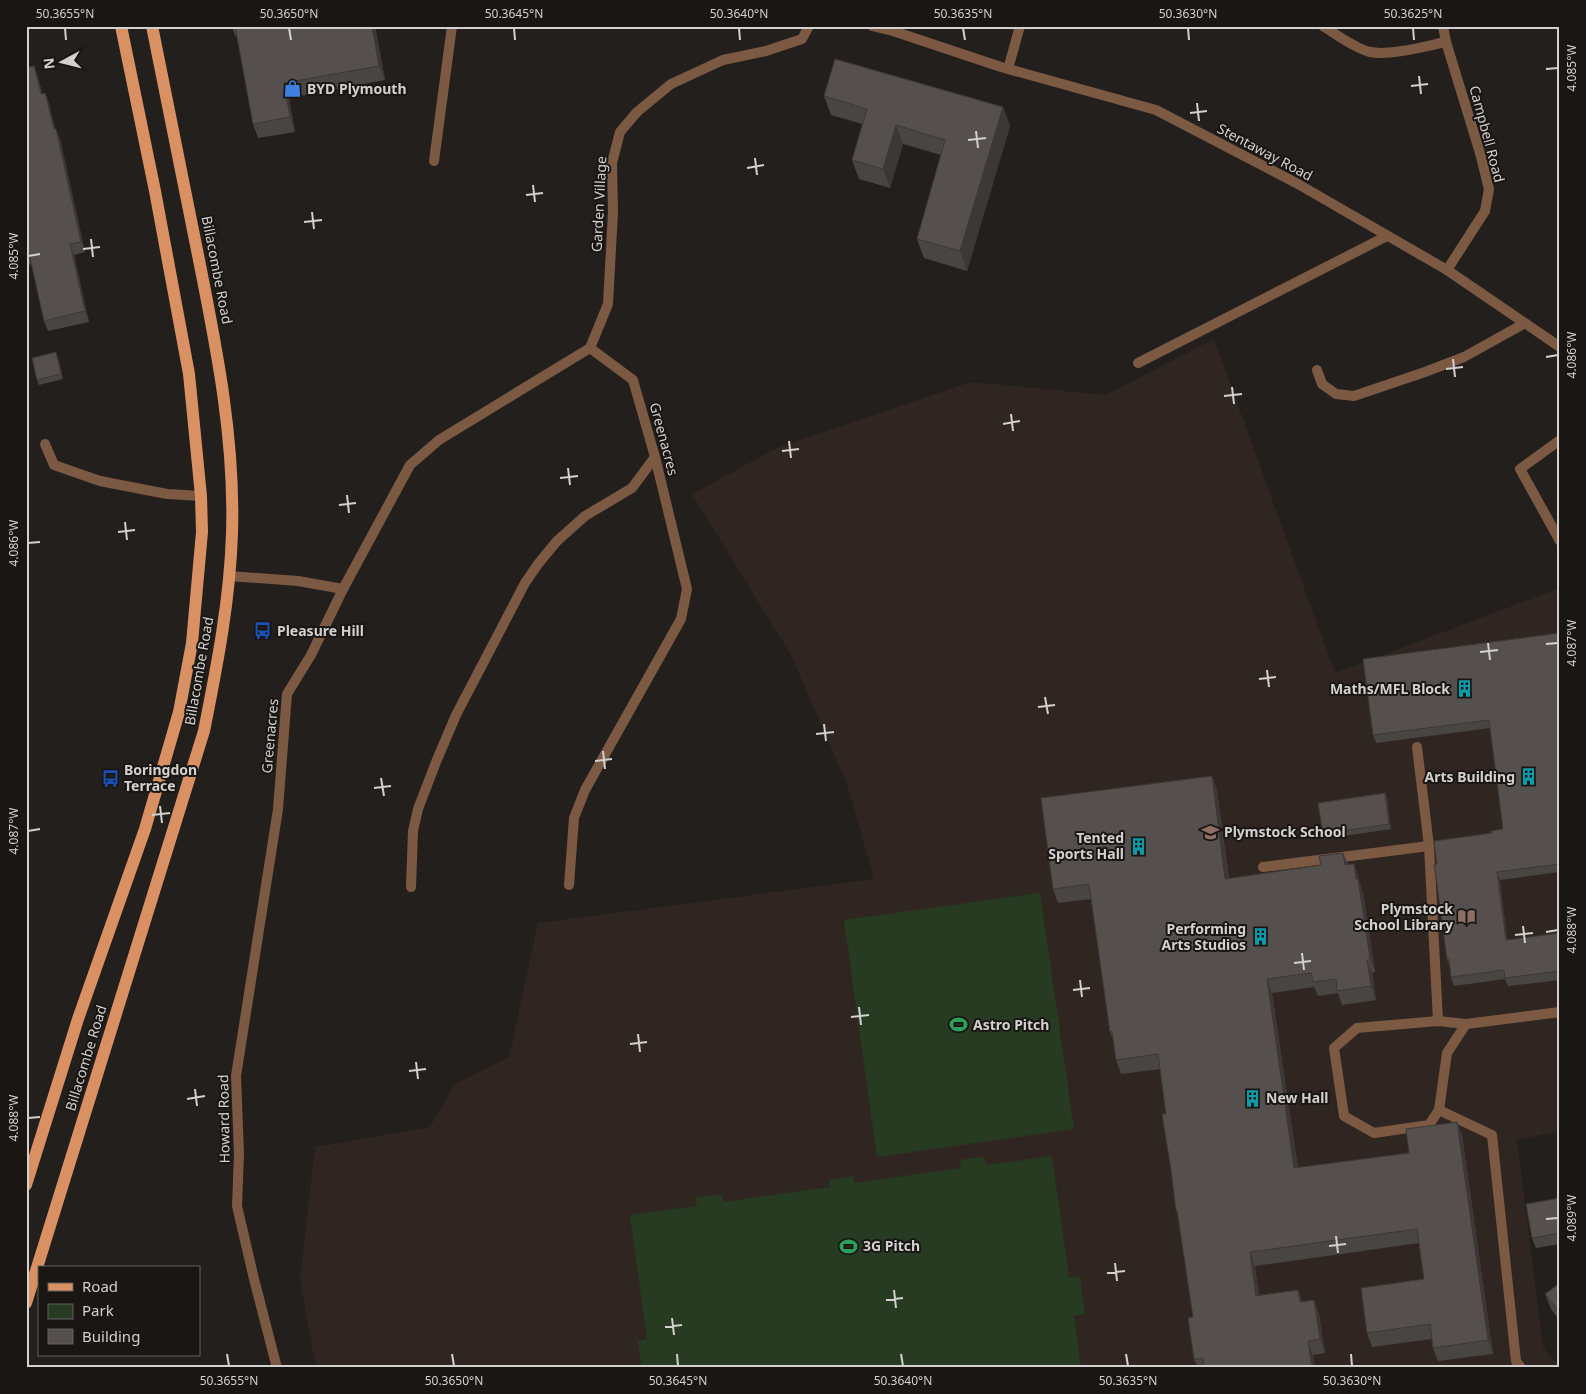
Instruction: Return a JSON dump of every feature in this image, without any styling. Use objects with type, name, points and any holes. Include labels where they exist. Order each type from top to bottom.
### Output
[{"type":"main road","name":"Billacombe Road","points":[[26,1186],[78,1019],[144,829],[179,712],[192,643],[202,532],[201,496],[189,374],[155,191],[121,26]]},
{"type":"main road","name":"Billacombe Road","points":[[26,1303],[204,731],[223,635],[229,576],[232,532],[230,453],[216,345],[152,26]]},
{"type":"street","points":[[434,161],[452,26]]},
{"type":"street","name":"Garden Village","points":[[590,348],[608,304],[613,212],[612,162],[620,132],[636,112],[671,84],[723,60],[766,51],[802,39],[808,26]]},
{"type":"street","name":"Stentaway Road","points":[[872,26],[893,31],[1008,69],[1156,110],[1298,184],[1447,270],[1560,347]]},
{"type":"street","points":[[1008,69],[1020,26]]},
{"type":"street","points":[[1323,26],[1342,39],[1370,52],[1396,52],[1446,42]]},
{"type":"street","name":"Campbell Road","points":[[1443,26],[1446,42],[1480,153],[1488,189],[1486,211],[1447,270]]},
{"type":"street","points":[[1138,363],[1387,236]]},
{"type":"street","points":[[1317,370],[1322,384],[1336,394],[1354,396],[1464,357],[1525,323]]},
{"type":"street","name":"Greenacres","points":[[278,809],[288,694],[311,655],[343,589],[410,465],[439,440],[590,348],[633,380],[655,457],[687,589],[681,619],[582,797],[574,818],[569,885]]},
{"type":"street","points":[[1560,440],[1520,469],[1560,541]]},
{"type":"street","points":[[45,444],[54,465],[100,481],[167,494],[201,496]]},
{"type":"street","points":[[411,886],[413,831],[418,809],[456,715],[526,583],[538,564],[557,541],[585,516],[632,488],[655,457]]},
{"type":"street","points":[[229,576],[298,581],[343,589]]},
{"type":"street","points":[[1417,748],[1429,846],[1438,1020]]},
{"type":"street","name":"Howard Road","points":[[277,1368],[237,1206],[239,1154],[236,1076],[278,809]]},
{"type":"street","points":[[1263,867],[1429,846]]},
{"type":"street","points":[[1466,1024],[1447,1053],[1439,1110],[1429,1125],[1374,1133],[1344,1116],[1334,1048],[1358,1028],[1438,1020],[1466,1024],[1560,1012]]},
{"type":"street","points":[[1439,1110],[1492,1135],[1516,1361],[1521,1368]]},
{"type":"shaded area","name":"Plymstock School","points":[[1214,339],[1335,673],[1560,588],[1560,1131],[1517,1140],[1543,1347],[1554,1361],[1560,1362],[1560,1368],[316,1368],[300,1280],[315,1147],[430,1127],[455,1084],[509,1057],[538,923],[874,879],[847,784],[791,655],[692,494],[779,447],[971,382],[1105,395]]},
{"type":"green space","name":"Astro Pitch","points":[[1040,893],[1074,1129],[877,1157],[844,920]]},
{"type":"green space","name":"3G Pitch","points":[[1052,1156],[1069,1278],[1080,1277],[1085,1314],[1074,1316],[1081,1368],[642,1368],[638,1341],[647,1339],[630,1215],[697,1206],[696,1198],[721,1194],[723,1202],[830,1187],[829,1180],[853,1176],[855,1183],[961,1168],[960,1160],[984,1157],[986,1165]]},
{"type":"building","name":"BYD Plymouth","points":[[235,26],[372,26],[379,66],[284,83],[290,117],[253,124]]},
{"type":"building","points":[[835,59],[1003,107],[960,251],[917,239],[945,140],[896,125],[883,169],[852,160],[867,109],[824,96]]},
{"type":"building","points":[[34,66],[41,94],[45,93],[54,129],[56,129],[81,242],[70,244],[85,311],[44,321],[29,253],[26,254],[26,68]]},
{"type":"building","points":[[56,352],[61,374],[37,380],[32,358]]},
{"type":"building","points":[[1560,633],[1560,864],[1497,872],[1506,940],[1560,933],[1560,971],[1505,978],[1504,970],[1451,977],[1434,865],[1437,864],[1434,841],[1492,833],[1491,831],[1503,829],[1489,720],[1373,735],[1363,659]]},
{"type":"building","points":[[1212,776],[1225,879],[1321,865],[1319,856],[1343,853],[1345,865],[1354,864],[1356,879],[1358,879],[1370,958],[1367,960],[1371,986],[1337,991],[1336,979],[1313,982],[1311,973],[1267,979],[1294,1168],[1409,1153],[1406,1129],[1457,1122],[1488,1340],[1433,1348],[1430,1324],[1367,1333],[1361,1288],[1424,1279],[1417,1229],[1250,1252],[1256,1296],[1298,1290],[1300,1302],[1314,1300],[1320,1339],[1308,1341],[1312,1368],[1204,1368],[1203,1358],[1194,1359],[1188,1318],[1193,1317],[1162,1114],[1166,1114],[1158,1054],[1116,1060],[1112,1031],[1110,1032],[1089,884],[1053,889],[1041,798]]},
{"type":"building","points":[[1385,793],[1389,824],[1323,834],[1318,803]]},
{"type":"building","points":[[1560,1198],[1560,1233],[1532,1238],[1526,1204]]},
{"type":"building","points":[[1560,1283],[1560,1313],[1545,1294]]},
{"type":"place","name":"BYD Plymouth","points":[[293,89]]},
{"type":"place","name":"Pleasure Hill","points":[[263,631]]},
{"type":"place","name":"Maths/MFL Block","points":[[1464,689]]},
{"type":"place","name":"Arts Building","points":[[1529,777]]},
{"type":"place","name":"Boringdon Terrace","points":[[110,778]]},
{"type":"place","name":"Plymstock School","points":[[1210,832]]},
{"type":"place","name":"Tented Sports Hall","points":[[1138,846]]},
{"type":"place","name":"Plymstock School Library","points":[[1467,917]]},
{"type":"place","name":"Performing Arts Studios","points":[[1260,937]]},
{"type":"place","name":"Astro Pitch","points":[[959,1025]]},
{"type":"place","name":"New Hall","points":[[1252,1098]]},
{"type":"place","name":"3G Pitch","points":[[849,1246]]}]
